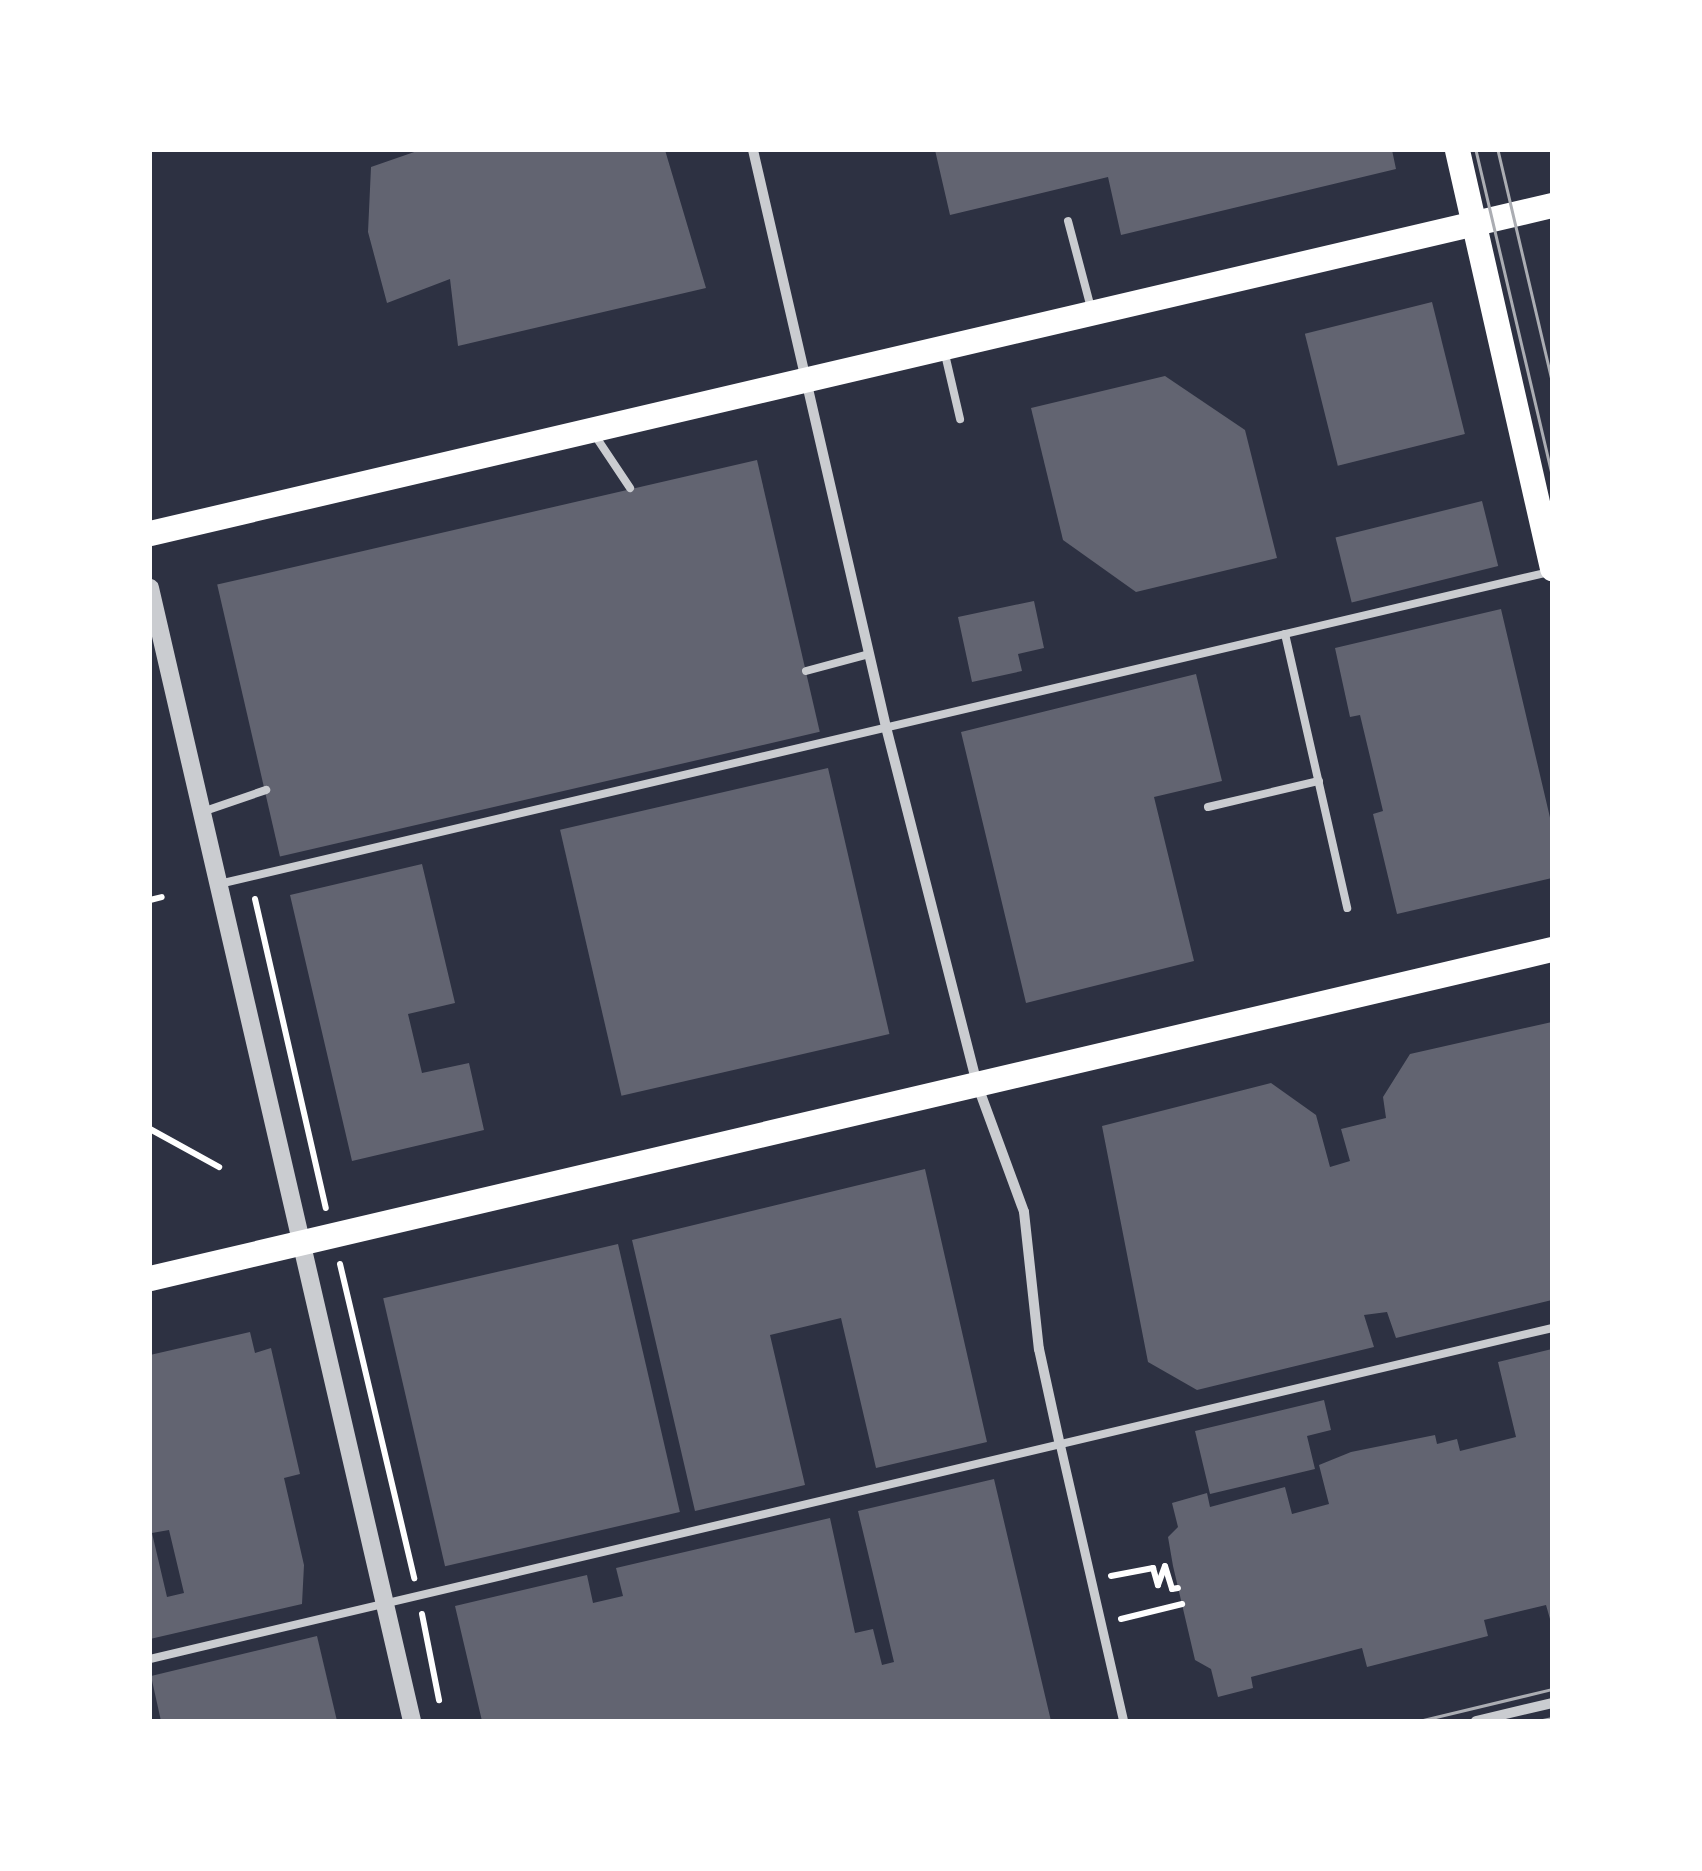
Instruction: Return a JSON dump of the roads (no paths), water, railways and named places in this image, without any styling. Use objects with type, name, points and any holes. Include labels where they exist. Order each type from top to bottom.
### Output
[{"type":"main road","points":[[1458,150],[1552,570]]},
{"type":"main road","points":[[150,532],[1552,205]]},
{"type":"main road","points":[[150,1278],[1552,949]]},
{"type":"street","points":[[753,150],[886,727],[977,1084],[1024,1212],[1039,1350],[1122,1721]]},
{"type":"street","points":[[150,588],[412,1721]]},
{"type":"street","points":[[1476,1721],[1552,1703]]},
{"type":"lane","points":[[1068,220],[1092,312]]},
{"type":"lane","points":[[944,348],[960,418]]},
{"type":"lane","points":[[592,431],[630,488]]},
{"type":"lane","points":[[219,884],[1552,570]]},
{"type":"lane","points":[[1285,634],[1348,908]]},
{"type":"lane","points":[[806,672],[869,654]]},
{"type":"lane","points":[[1208,806],[1319,782]]},
{"type":"lane","points":[[202,812],[266,790]]},
{"type":"lane","points":[[150,1659],[1552,1328]]},
{"type":"tram line","points":[[1476,150],[1552,473]]},
{"type":"tram line","points":[[1498,150],[1552,381]]},
{"type":"tram line","points":[[1419,1721],[1552,1689]]},
{"type":"tram line","points":[[1538,1721],[1552,1718]]}]
